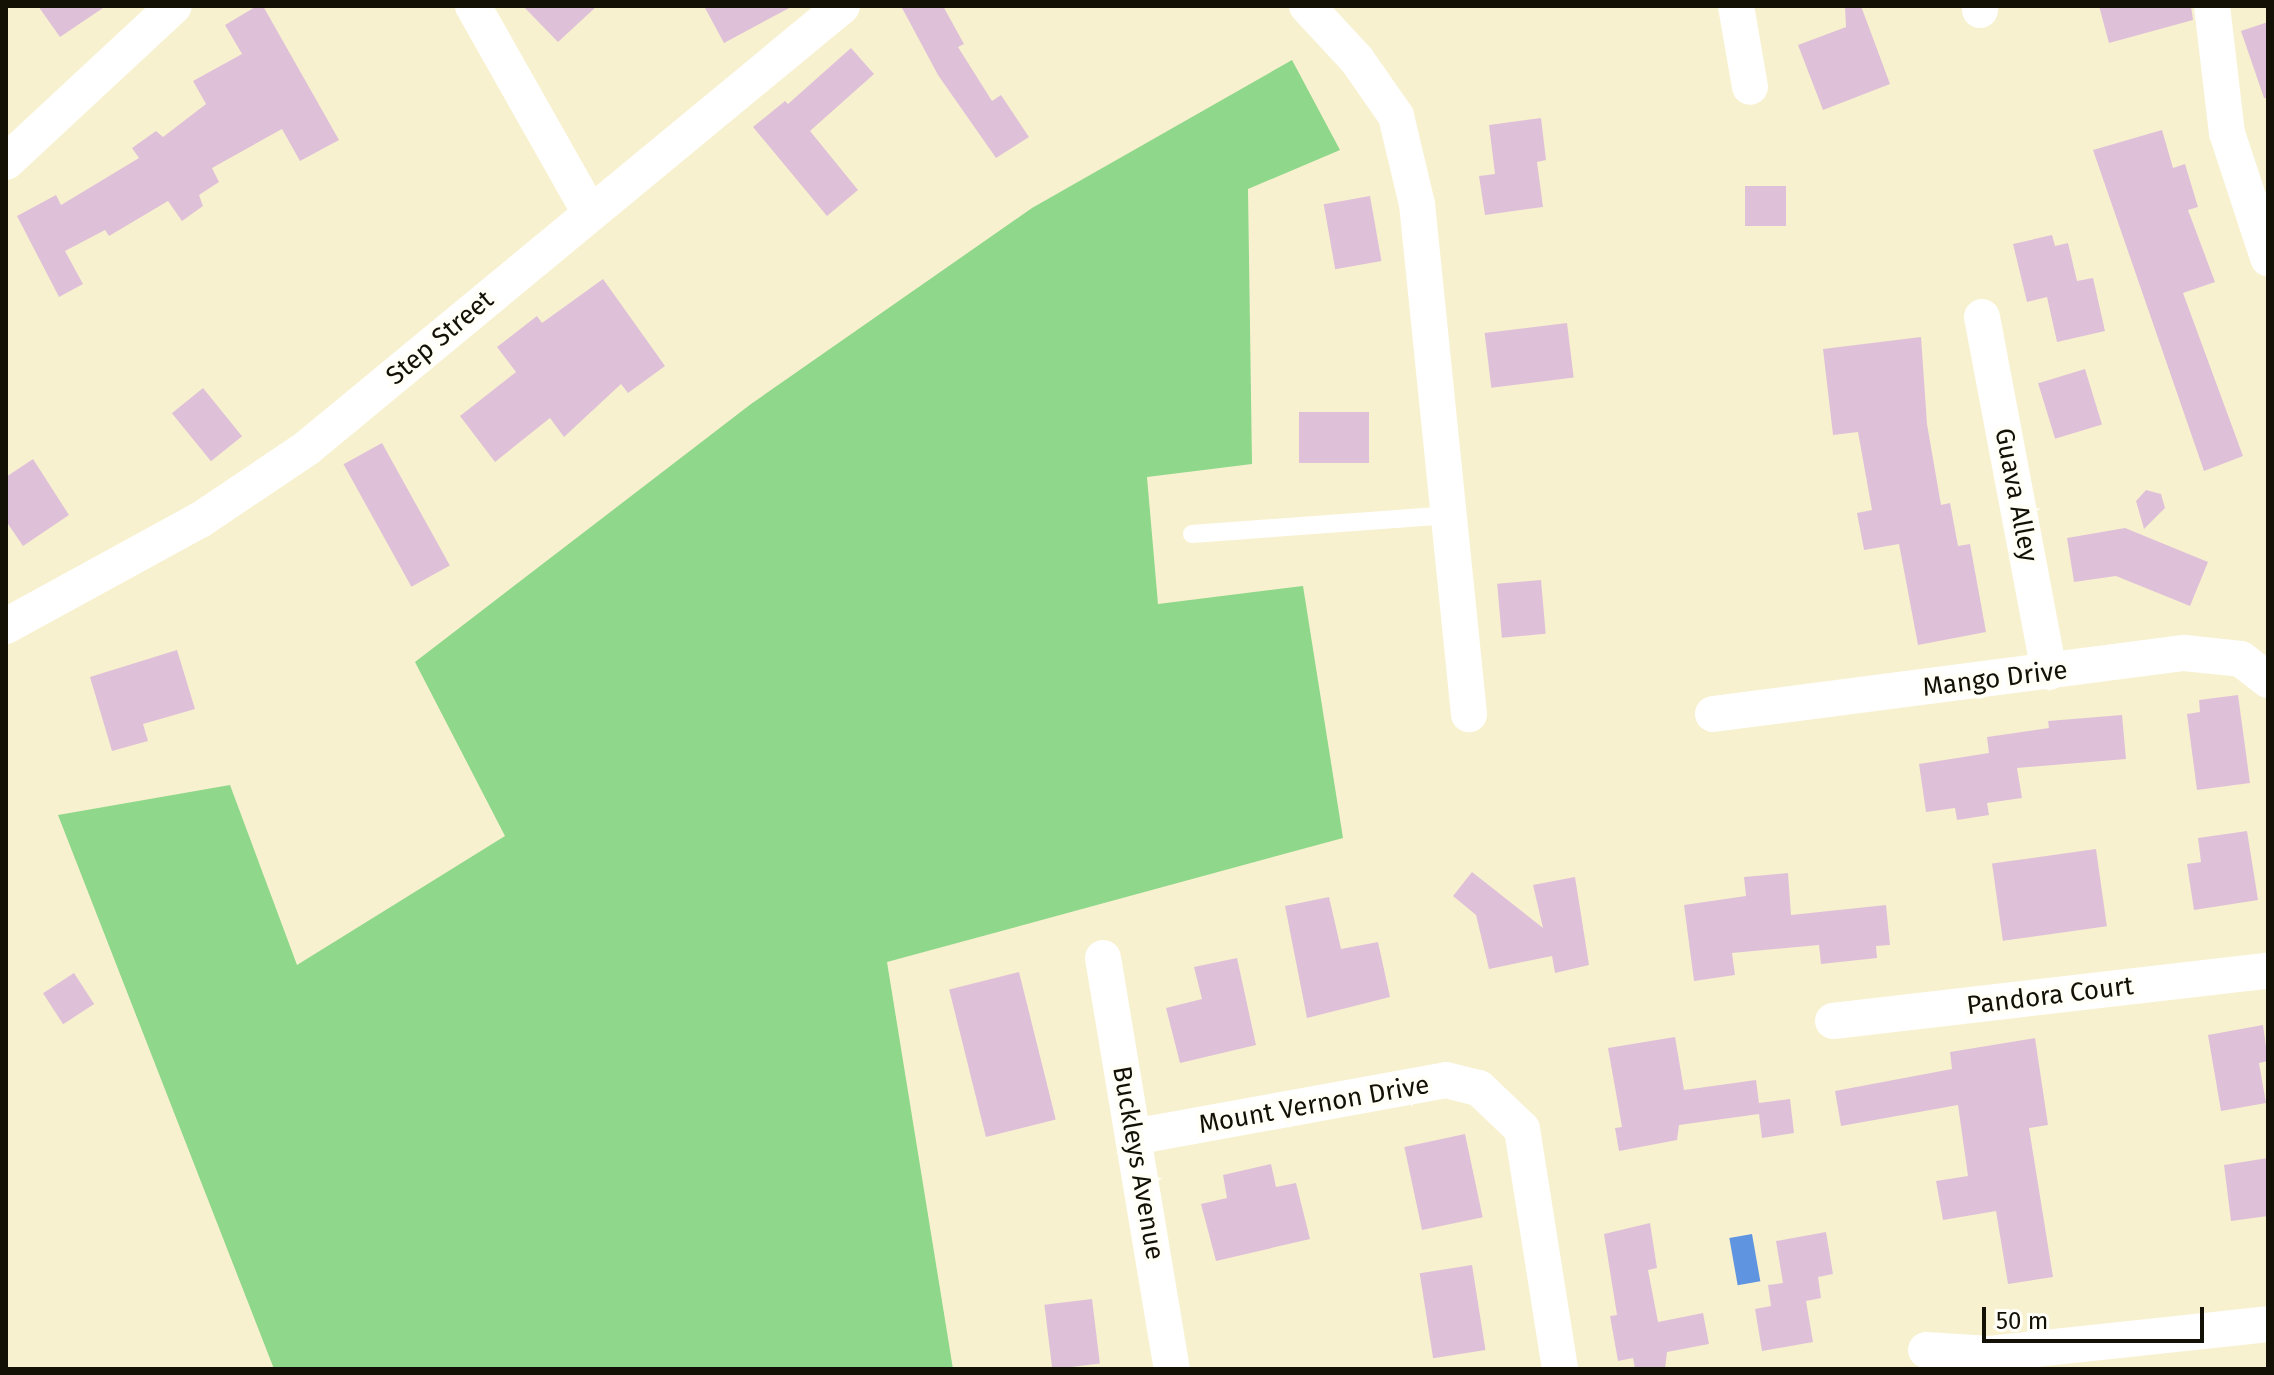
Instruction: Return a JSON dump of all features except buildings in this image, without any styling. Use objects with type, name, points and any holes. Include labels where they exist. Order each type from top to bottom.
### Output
[{"type":"street","points":[[6,162],[174,6]]},
{"type":"street","points":[[473,6],[590,213]]},
{"type":"street","name":"Step Street","points":[[6,626],[200,520],[307,448],[842,6]]},
{"type":"street","points":[[1307,6],[1357,60],[1396,116],[1417,204],[1469,714]]},
{"type":"street","points":[[1736,6],[1750,87]]},
{"type":"street","points":[[2212,6],[2227,133],[2268,258]]},
{"type":"street","name":"Guava Alley","points":[[1982,317],[2049,672]]},
{"type":"street","name":"Mango Drive","points":[[1713,714],[2210,652],[2241,659],[2268,680]]},
{"type":"street","name":"Buckleys Avenue","points":[[1103,958],[1172,1369]]},
{"type":"street","name":"Pandora Court","points":[[1833,1021],[2268,971]]},
{"type":"street","name":"Mount Vernon Drive","points":[[1133,1137],[1446,1080],[1479,1088],[1522,1129],[1560,1369]]},
{"type":"street","points":[[1926,1350],[1989,1354],[2268,1324]]},
{"type":"lane","points":[[1192,534],[1449,515]]},
{"type":"green space","points":[[1292,60],[1340,150],[1248,189],[1252,464],[1147,477],[1158,604],[1303,586],[1343,838],[887,962],[953,1369],[274,1369],[58,815],[230,785],[297,965],[505,836],[415,662],[751,404],[1032,208]]},
{"type":"water","points":[[1752,1234],[1760,1281],[1738,1285],[1729,1238]]}]
